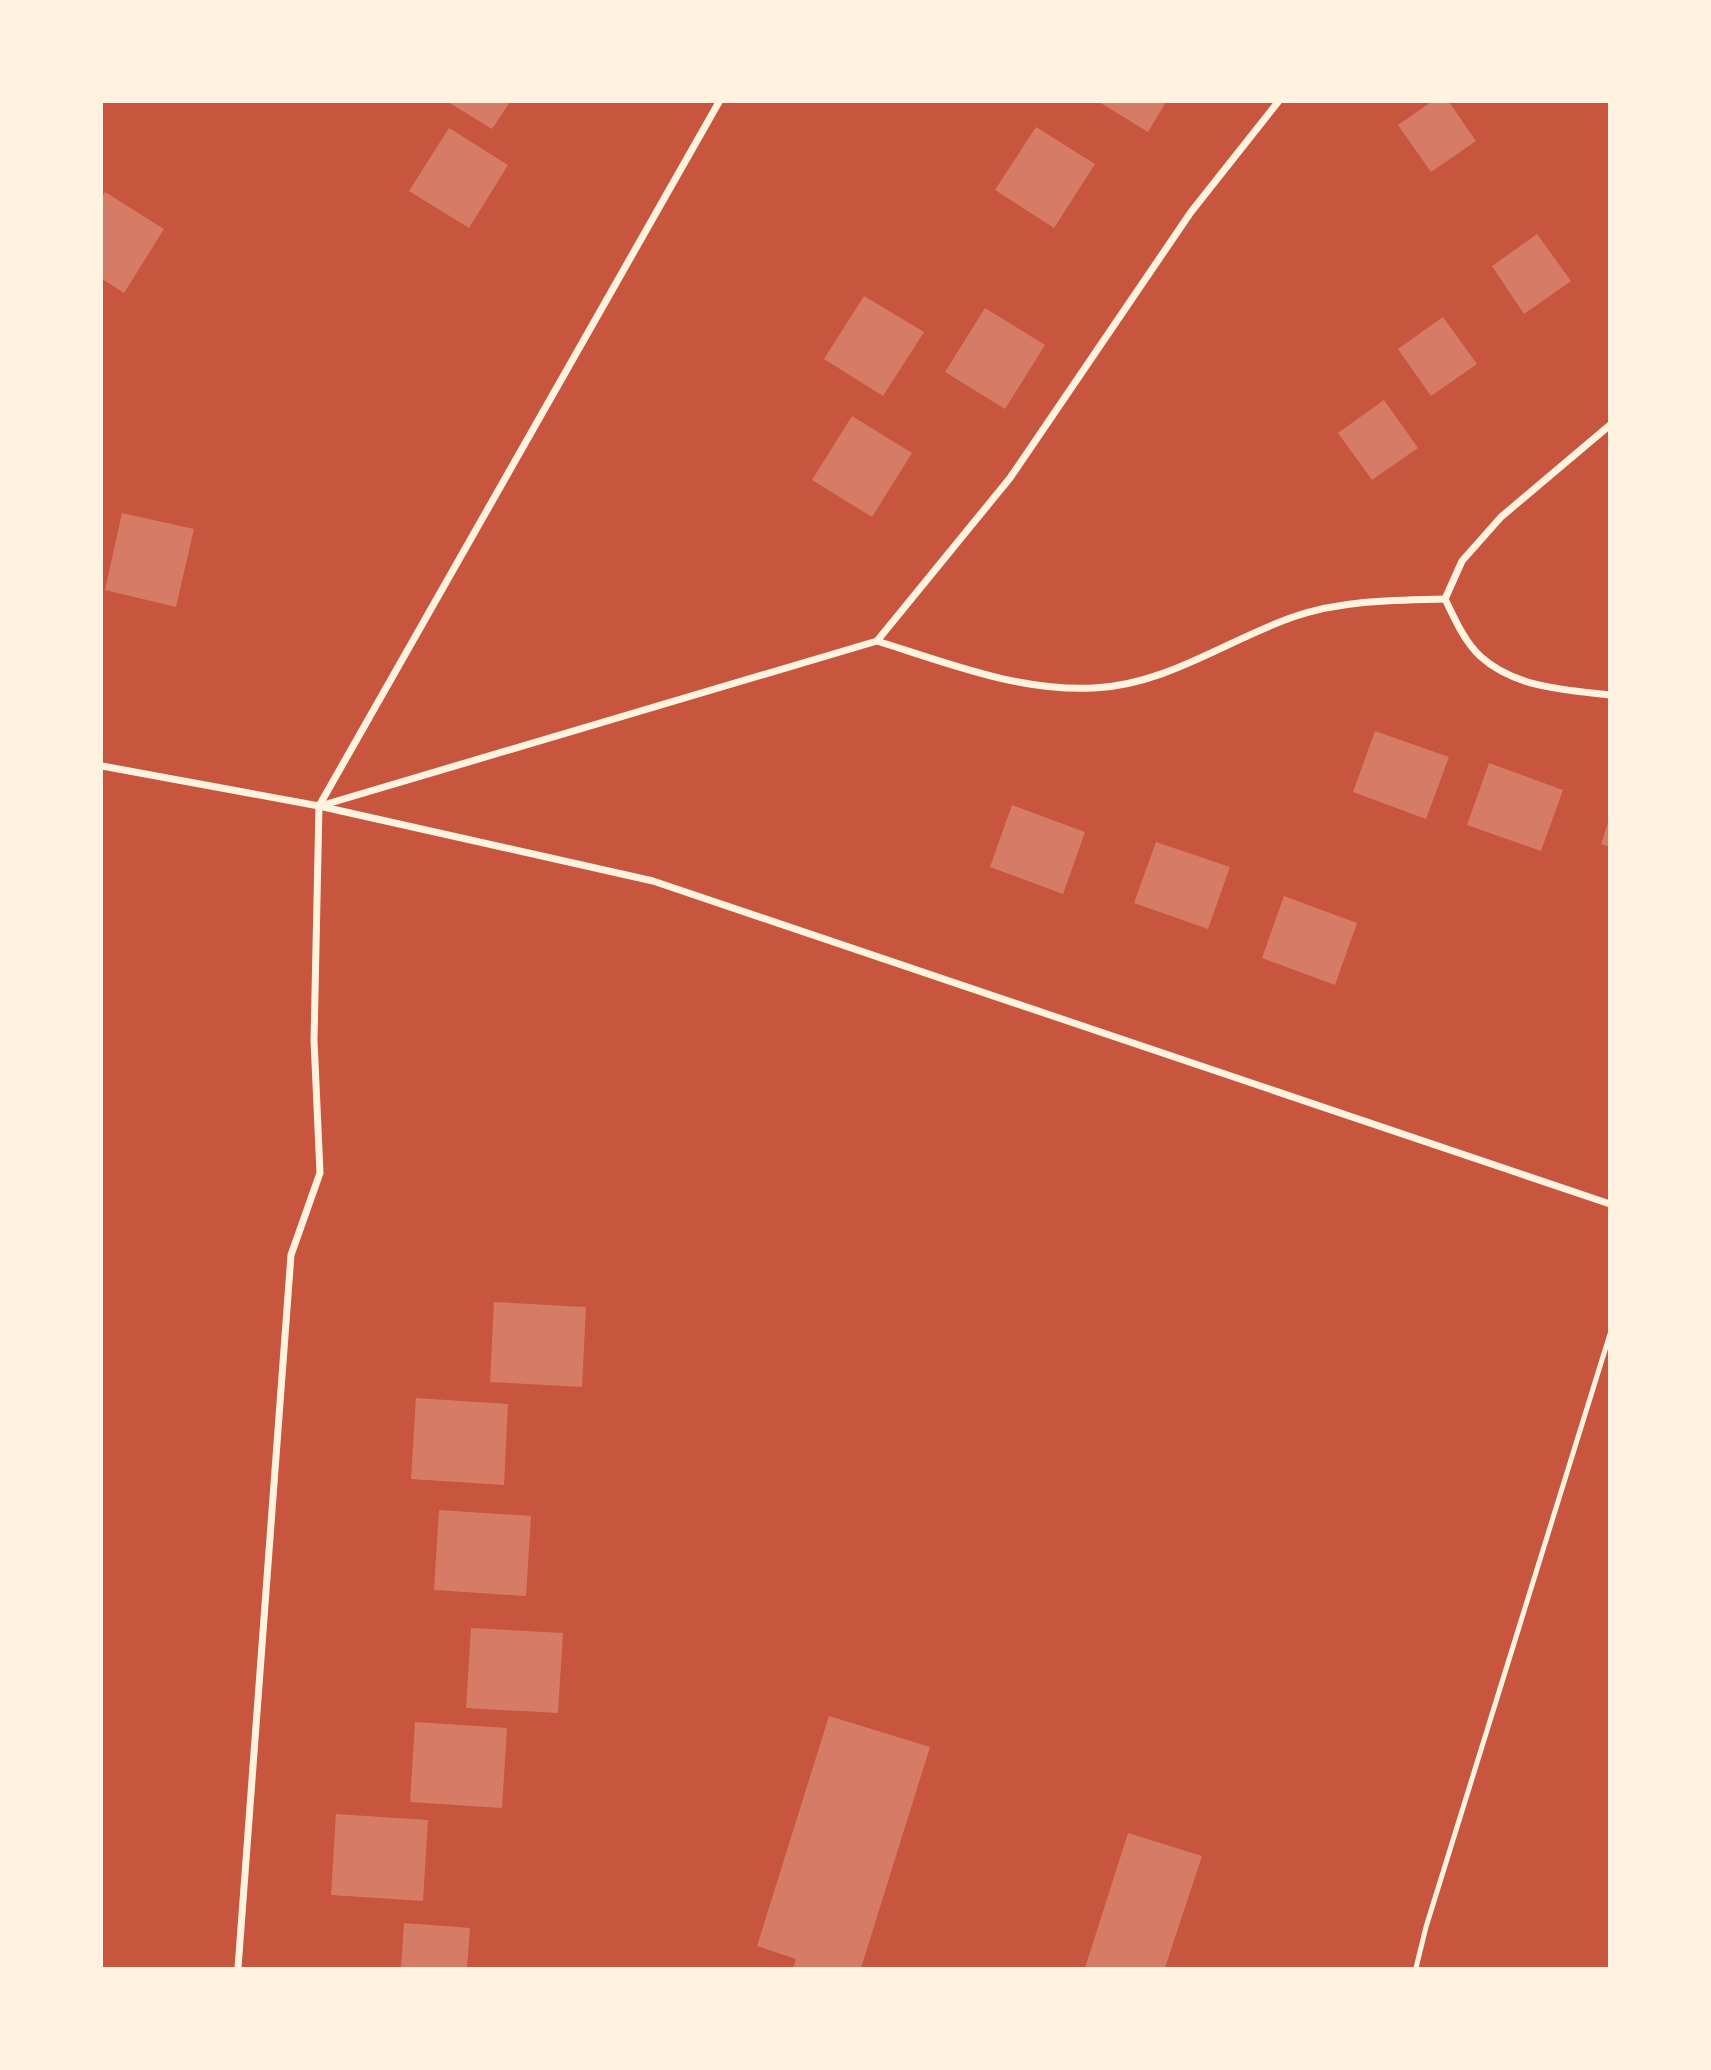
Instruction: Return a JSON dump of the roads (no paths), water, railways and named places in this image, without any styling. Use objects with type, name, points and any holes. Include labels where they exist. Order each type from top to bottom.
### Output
[{"type":"street","points":[[238,1969],[291,1255],[320,1173],[314,1040],[319,806],[719,102]]},
{"type":"street","points":[[877,641],[1010,478],[1191,212],[1278,102]]},
{"type":"street","points":[[1609,425],[1501,517],[1462,561],[1446,600],[1461,632],[1479,655],[1500,671],[1557,690],[1609,695]]},
{"type":"street","points":[[319,806],[877,641],[984,675],[1055,687],[1095,688],[1156,676],[1294,616],[1348,604],[1389,600],[1446,600]]},
{"type":"street","points":[[102,766],[319,806],[653,881],[1609,1204]]},
{"type":"lane","points":[[1416,1969],[1426,1927],[1609,1334]]}]
